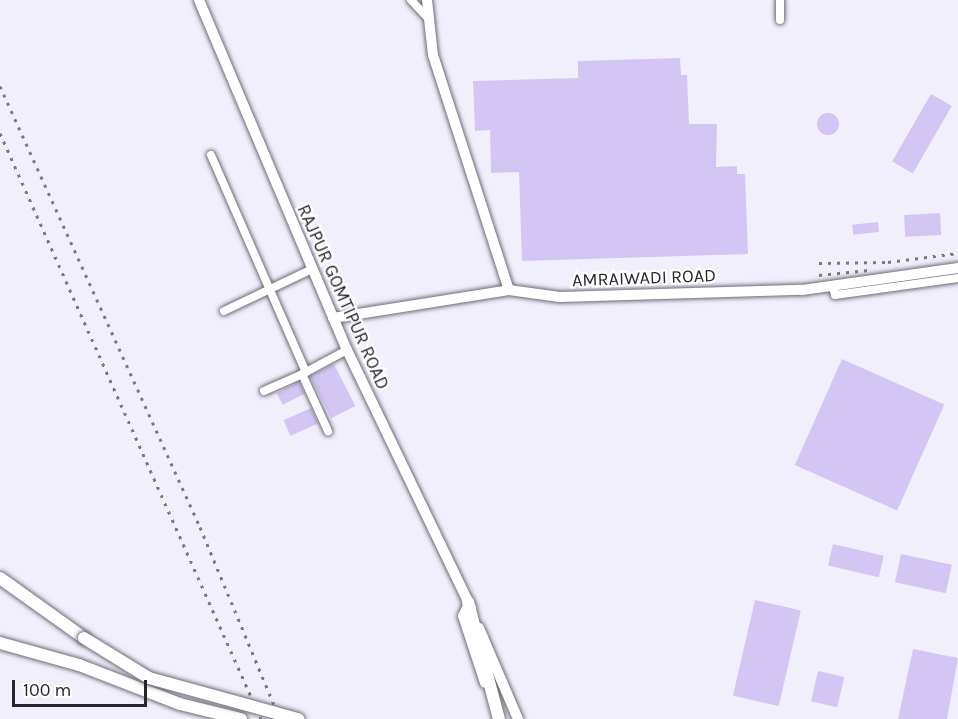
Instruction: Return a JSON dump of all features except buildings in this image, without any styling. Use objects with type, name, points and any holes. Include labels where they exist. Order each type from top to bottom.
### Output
[{"type":"main road","name":"RAJPUR GOMTIPUR ROAD","points":[[199,0],[347,350],[468,602],[518,719]]},
{"type":"main road","points":[[427,0],[432,55],[508,290]]},
{"type":"main road","name":"AMRAIWADI ROAD","points":[[333,318],[508,290],[560,297],[832,287],[958,268]]},
{"type":"main road","points":[[0,578],[84,638],[149,678],[298,719]]},
{"type":"main road","points":[[468,602],[499,719]]},
{"type":"main road","points":[[0,643],[79,665],[145,692],[241,719]]},
{"type":"street","points":[[411,0],[427,17]]},
{"type":"street","points":[[780,0],[780,20]]},
{"type":"street","points":[[211,155],[328,431]]},
{"type":"street","points":[[224,311],[312,269]]},
{"type":"street","points":[[832,287],[835,295],[958,278]]},
{"type":"street","points":[[264,391],[347,350]]},
{"type":"street","points":[[468,602],[462,616],[490,702],[491,719]]},
{"type":"railway","points":[[0,86],[200,527],[280,719]]},
{"type":"railway","points":[[0,133],[261,719]]},
{"type":"railway","points":[[819,263],[888,262],[958,253]]},
{"type":"railway","points":[[819,275],[869,270]]}]
